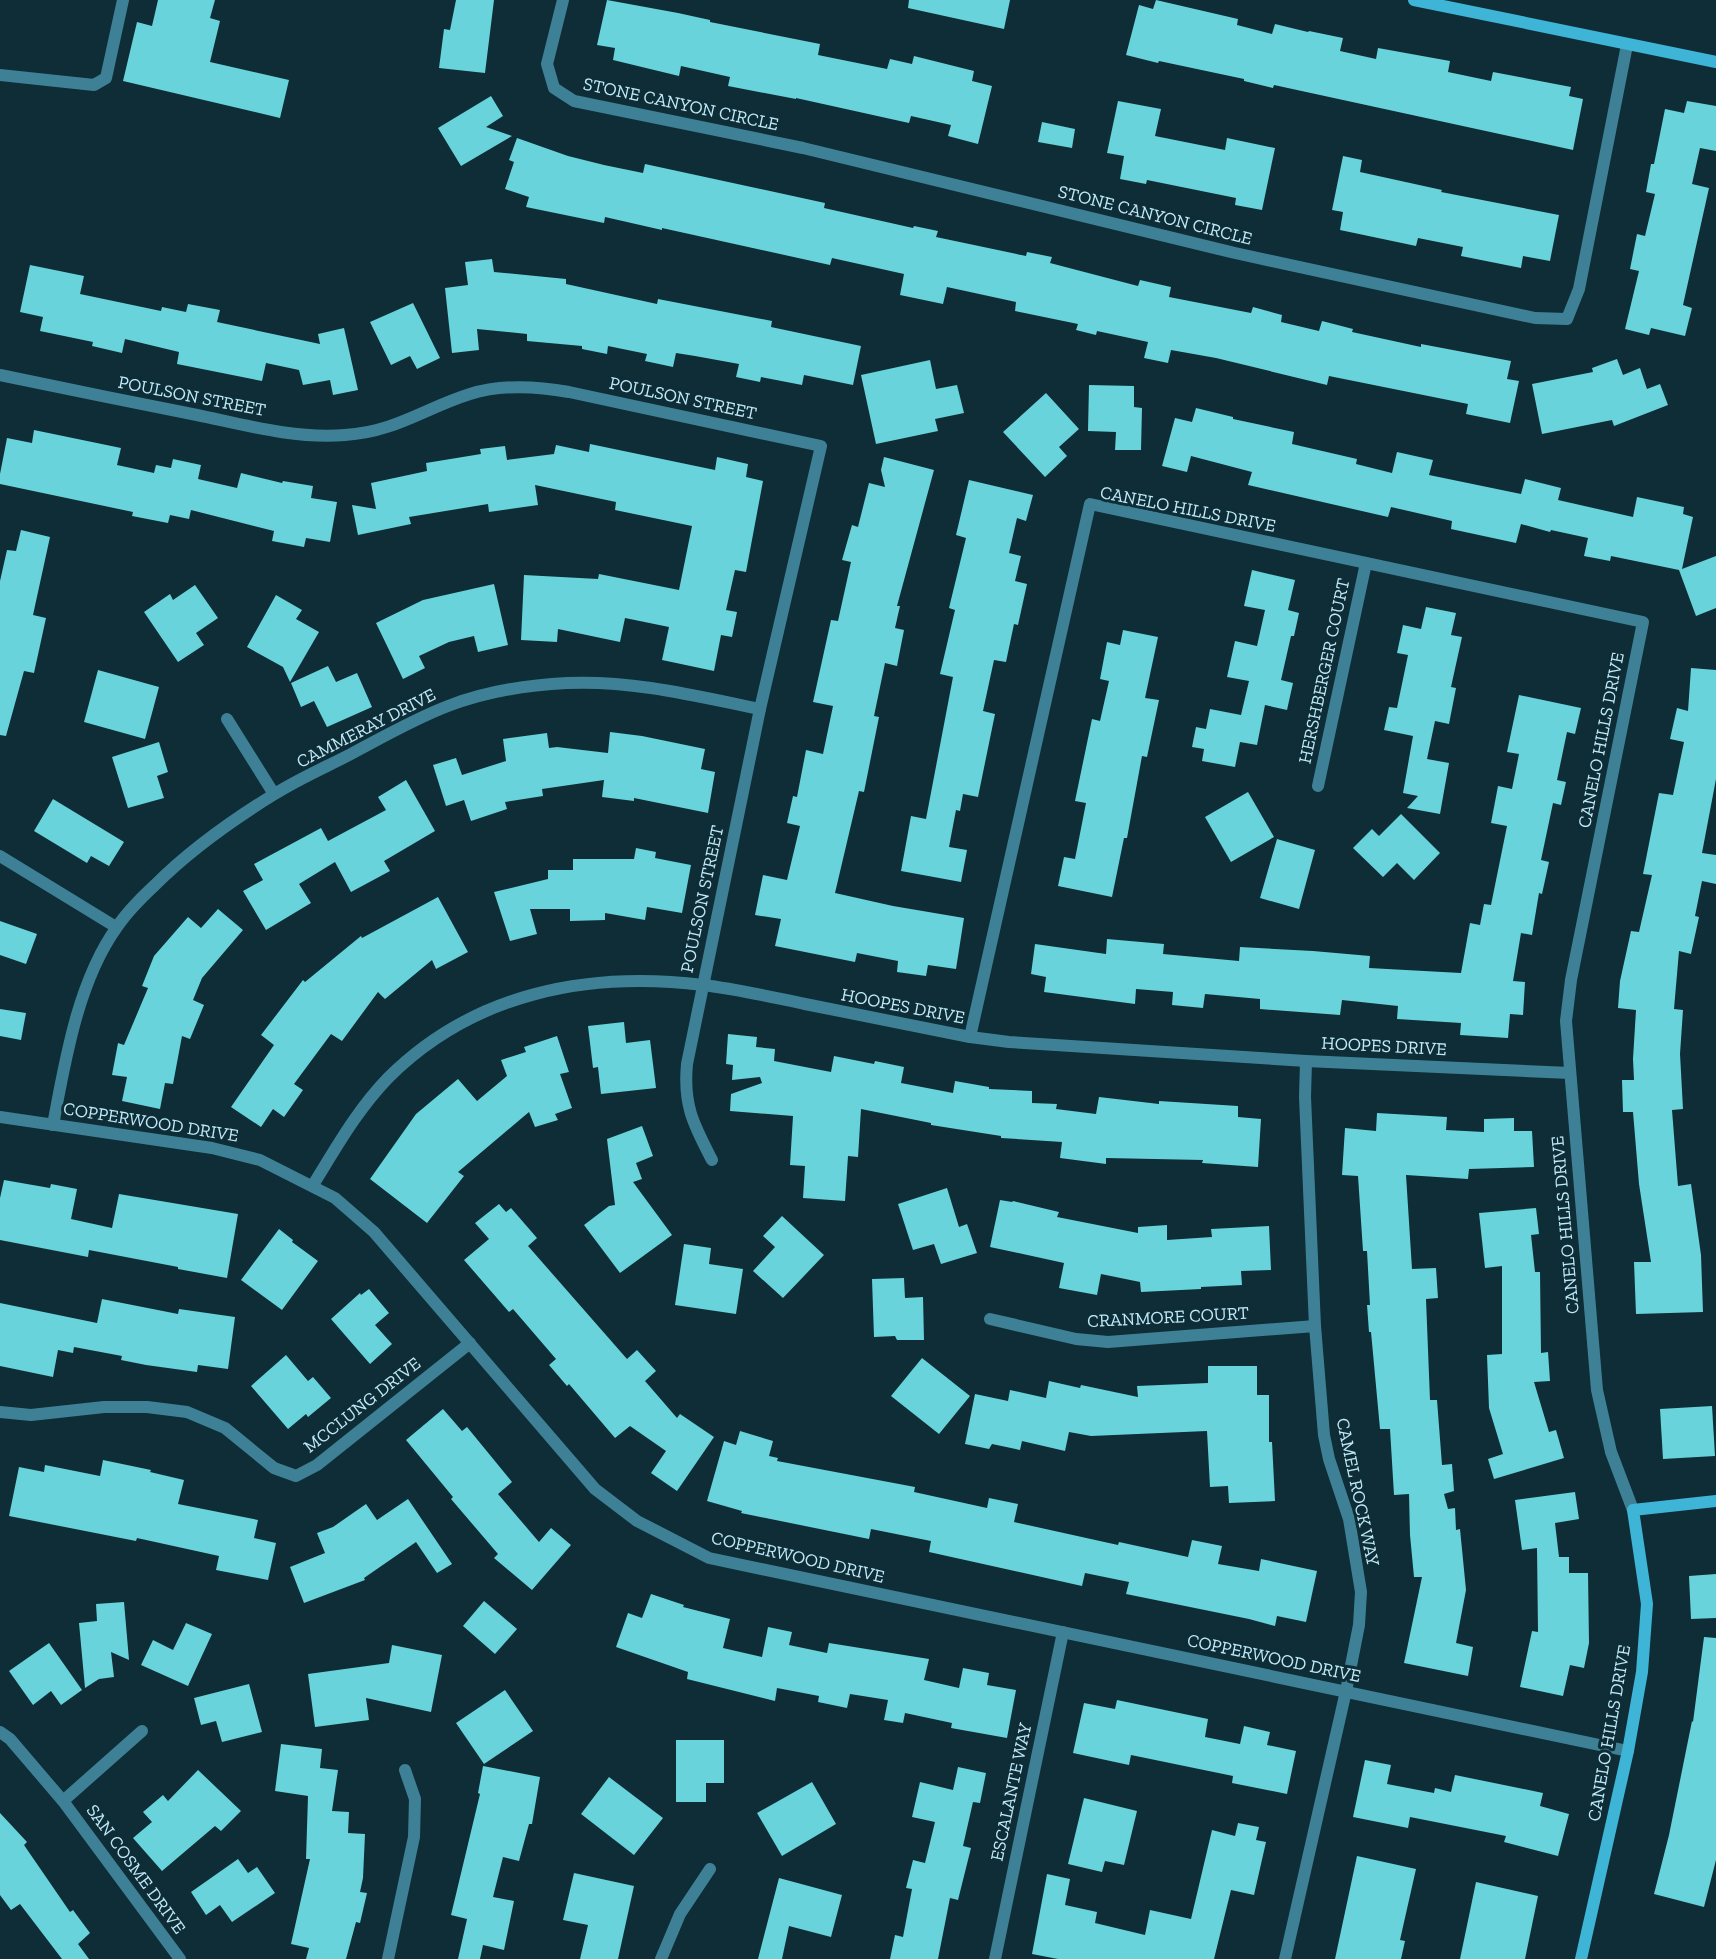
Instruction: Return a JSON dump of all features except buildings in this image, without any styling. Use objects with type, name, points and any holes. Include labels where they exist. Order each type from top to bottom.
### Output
[{"type":"street","points":[[0,75],[94,85],[106,78],[123,0]]},
{"type":"street","name":"STONE CANYON CIRCLE","points":[[563,0],[547,64],[554,88],[574,101],[803,148],[1235,253],[1535,318],[1567,318],[1579,289],[1627,45]]},
{"type":"street","points":[[1414,0],[1716,62]]},
{"type":"street","name":"POULSON STREET","points":[[0,375],[255,427],[307,435],[345,435],[374,431],[405,422],[470,393],[500,387],[538,387],[820,446],[760,709],[687,1064],[688,1106],[693,1122],[712,1160]]},
{"type":"street","name":"CANELO HILLS DRIVE","points":[[970,1037],[1090,504],[1643,622],[1571,980],[1566,1021],[1597,1390],[1611,1452],[1633,1510],[1647,1604],[1642,1672],[1628,1752],[1581,1959]]},
{"type":"street","name":"HERSHBERGER COURT","points":[[1318,786],[1366,563]]},
{"type":"street","name":"CAMMERAY DRIVE","points":[[53,1125],[83,998],[96,964],[117,927],[141,898],[174,867],[208,839],[274,794],[408,723],[449,706],[488,694],[564,683],[607,683],[652,688],[760,709]]},
{"type":"street","points":[[227,719],[274,794]]},
{"type":"street","points":[[0,856],[117,927]]},
{"type":"street","name":"HOOPES DRIVE","points":[[313,1185],[354,1118],[388,1078],[445,1034],[476,1016],[543,991],[578,984],[661,981],[703,985],[970,1037],[1009,1042],[1306,1061],[1570,1073]]},
{"type":"street","name":"CAMEL ROCK WAY","points":[[1285,1959],[1346,1691],[1359,1625],[1361,1592],[1349,1519],[1329,1459],[1324,1436],[1315,1326],[1305,1097],[1306,1061]]},
{"type":"street","name":"COPPERWOOD DRIVE","points":[[0,1117],[212,1148],[260,1160],[335,1198],[374,1232],[595,1489],[637,1521],[709,1558],[1628,1752]]},
{"type":"street","name":"CRANMORE COURT","points":[[990,1319],[1076,1339],[1108,1342],[1315,1326]]},
{"type":"street","name":"MCCLUNG DRIVE","points":[[0,1412],[31,1415],[104,1407],[147,1407],[187,1412],[225,1428],[274,1468],[296,1476],[317,1465],[470,1343]]},
{"type":"street","points":[[1633,1510],[1716,1501]]},
{"type":"street","name":"ESCALANTE WAY","points":[[995,1959],[1063,1632]]},
{"type":"street","name":"SAN COSME DRIVE","points":[[0,1731],[10,1739],[63,1801],[180,1959]]},
{"type":"street","name":"SAN COSME DRIVE","points":[[63,1801],[142,1731]]},
{"type":"street","points":[[388,1959],[414,1837],[415,1799],[405,1770]]},
{"type":"street","points":[[662,1959],[680,1914],[710,1869]]}]
